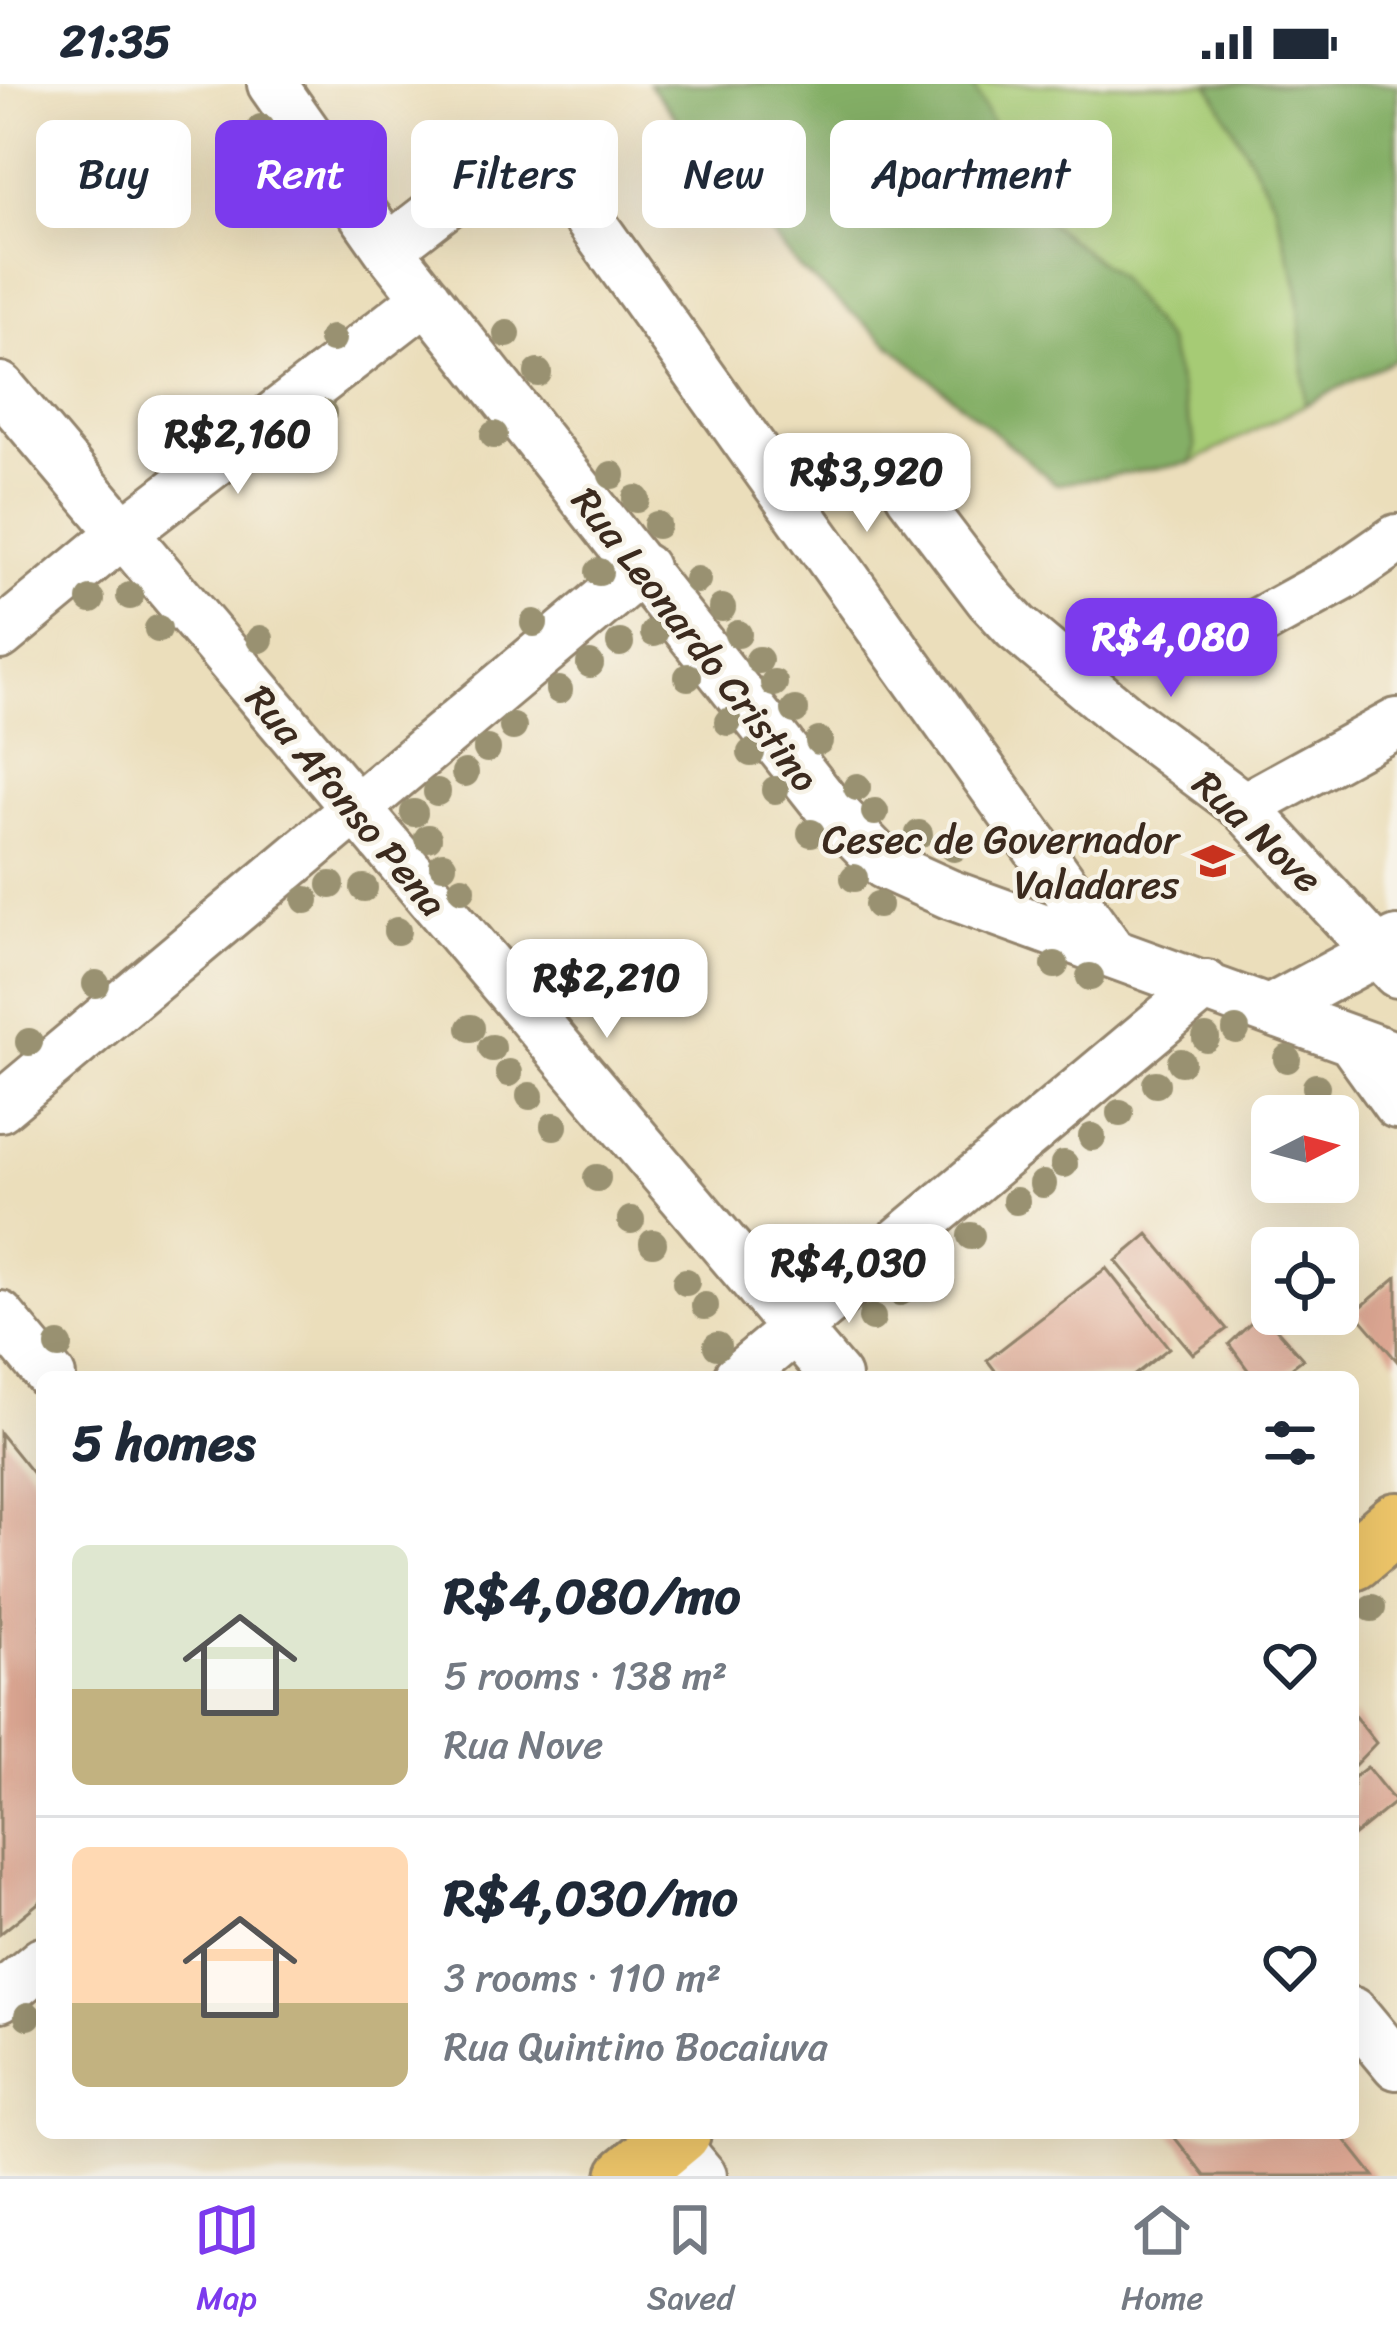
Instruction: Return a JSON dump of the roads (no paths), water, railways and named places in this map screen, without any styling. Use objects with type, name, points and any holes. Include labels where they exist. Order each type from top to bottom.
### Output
[{"type":"main road","points":[[1359,1555],[1397,1523]]},
{"type":"street","name":"Rua Leonardo Cristino","points":[[272,84],[388,249],[826,804],[885,865],[949,894],[1376,1050]]},
{"type":"street","points":[[388,249],[496,166],[527,158],[554,170],[1110,950]]},
{"type":"street","points":[[0,635],[123,533],[427,298]]},
{"type":"street","name":"Rua Afonso Pena","points":[[0,387],[831,1371]]},
{"type":"street","name":"Rua Nove","points":[[910,494],[1016,627],[1125,718],[1244,807],[1391,955]]},
{"type":"street","points":[[1245,630],[1345,575],[1397,539]]},
{"type":"street","points":[[0,1107],[643,568]]},
{"type":"street","points":[[1244,807],[1397,724]]},
{"type":"street","points":[[1271,1009],[1391,955]]},
{"type":"street","points":[[744,1371],[1206,985]]},
{"type":"street","points":[[1376,1050],[1397,1104]]},
{"type":"street","points":[[0,1316],[46,1371]]},
{"type":"street","points":[[0,1997],[36,1967]]},
{"type":"street","points":[[1359,2019],[1397,2065]]},
{"type":"place","name":"Cesec de Governador Valadares","points":[[1213,861]]}]
